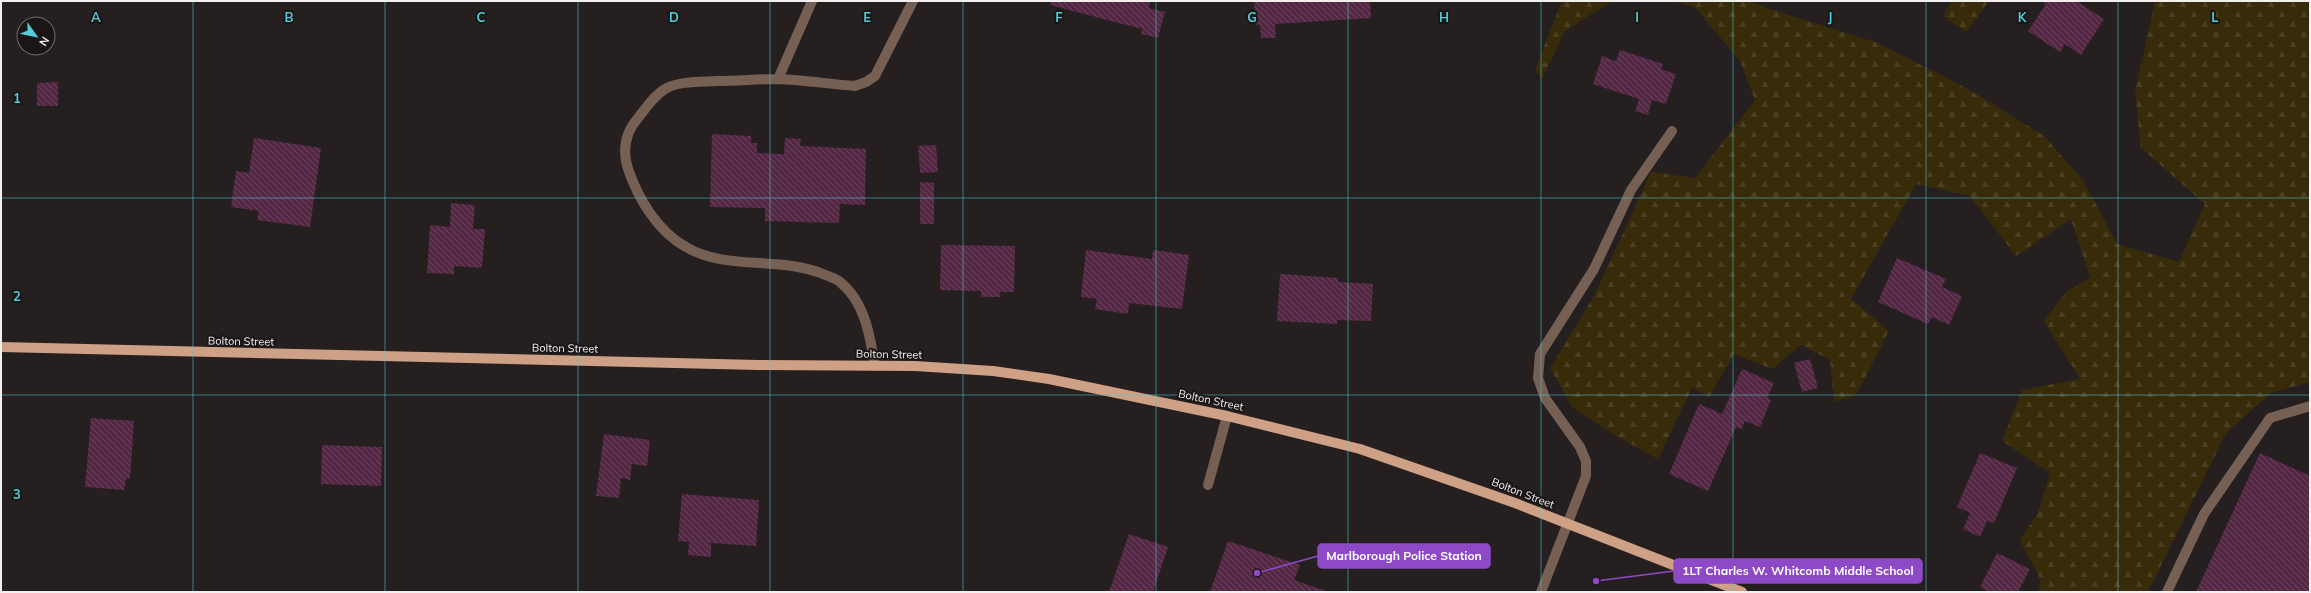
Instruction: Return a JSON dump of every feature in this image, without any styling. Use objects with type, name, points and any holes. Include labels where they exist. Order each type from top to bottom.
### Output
[{"type":"main road","name":"Bolton Street","points":[[1,347],[758,365],[915,366],[1000,372],[1098,389],[1227,416],[1360,449],[1438,474],[1742,592]]},
{"type":"lane","points":[[778,79],[812,1]]},
{"type":"lane","points":[[876,366],[867,325],[853,294],[839,281],[813,270],[774,263],[715,258],[686,247],[661,226],[643,203],[626,164],[624,147],[629,131],[652,101],[667,88],[695,82],[778,79],[854,86],[866,82],[875,76],[913,1]]},
{"type":"lane","points":[[1541,592],[1567,523],[1583,486],[1586,476],[1586,461],[1580,447],[1545,398],[1538,378],[1540,354],[1594,269],[1631,190],[1672,131]]},
{"type":"lane","points":[[2167,592],[2204,514],[2270,418],[2310,406]]},
{"type":"lane","points":[[1208,485],[1227,416]]},
{"type":"green space","points":[[1562,1],[1612,1],[1565,31],[1542,79],[1535,70]]},
{"type":"green space","points":[[1672,1],[1751,1],[1767,8],[1878,43],[1966,88],[2043,135],[2083,180],[2117,244],[2179,262],[2205,204],[2141,148],[2135,92],[2155,1],[2310,1],[2310,382],[2271,393],[2226,433],[2148,592],[2039,592],[2040,579],[2020,540],[2038,513],[2050,473],[2002,441],[2022,390],[2080,379],[2044,321],[2066,292],[2090,277],[2071,219],[2016,256],[1970,196],[1916,184],[1851,299],[1889,331],[1856,395],[1834,402],[1830,360],[1801,345],[1772,369],[1734,354],[1709,397],[1692,387],[1658,459],[1618,437],[1573,408],[1550,368],[1595,294],[1651,172],[1695,178],[1755,100],[1740,61],[1695,7]]},
{"type":"green space","points":[[1952,1],[1989,1],[1966,32],[1943,16]]},
{"type":"building","points":[[1051,1],[1150,1],[1149,8],[1165,12],[1158,38],[1141,34],[1142,29],[1050,5]]},
{"type":"building","points":[[1254,1],[1370,1],[1371,18],[1275,24],[1276,38],[1261,38],[1260,25],[1256,25]]},
{"type":"building","points":[[2041,1],[2076,1],[2104,19],[2081,55],[2065,44],[2060,52],[2028,31],[2046,4]]},
{"type":"building","points":[[1620,50],[1663,64],[1661,69],[1676,74],[1666,104],[1652,100],[1648,115],[1635,111],[1639,99],[1593,84],[1602,56],[1616,61]]},
{"type":"building","points":[[58,82],[58,106],[37,106],[37,83]]},
{"type":"building","points":[[712,134],[751,136],[751,143],[757,143],[757,153],[784,154],[785,138],[801,139],[800,146],[866,149],[865,205],[840,204],[839,223],[765,221],[765,208],[710,207]]},
{"type":"building","points":[[254,138],[321,148],[310,227],[257,220],[259,211],[231,207],[236,171],[249,173]]},
{"type":"building","points":[[936,145],[938,172],[920,173],[918,146]]},
{"type":"building","points":[[920,182],[934,183],[934,224],[920,224]]},
{"type":"building","points":[[451,203],[475,205],[473,229],[485,229],[482,268],[454,266],[454,274],[427,273],[430,225],[450,227]]},
{"type":"building","points":[[941,245],[1015,246],[1014,292],[1000,292],[1000,297],[981,297],[981,291],[940,290]]},
{"type":"building","points":[[1086,250],[1152,259],[1153,250],[1189,255],[1182,309],[1129,303],[1128,314],[1095,309],[1097,299],[1081,297]]},
{"type":"building","points":[[1897,258],[1946,279],[1942,287],[1962,296],[1949,325],[1932,317],[1928,324],[1878,302]]},
{"type":"building","points":[[1280,274],[1338,278],[1338,282],[1373,284],[1371,321],[1337,320],[1337,324],[1277,321]]},
{"type":"building","points":[[1810,359],[1818,388],[1802,392],[1794,363]]},
{"type":"building","points":[[1742,369],[1774,383],[1767,398],[1771,400],[1760,427],[1745,421],[1741,429],[1736,427],[1708,491],[1669,474],[1699,404],[1722,414]]},
{"type":"building","points":[[91,418],[134,421],[130,479],[126,478],[124,490],[85,487]]},
{"type":"building","points":[[604,434],[650,440],[647,466],[632,464],[630,480],[621,478],[619,498],[596,496]]},
{"type":"building","points":[[322,445],[382,447],[381,486],[321,484]]},
{"type":"building","points":[[1980,453],[2017,468],[1994,523],[1987,521],[1980,537],[1963,529],[1970,513],[1957,507]]},
{"type":"building","points":[[2260,453],[2310,476],[2310,592],[2196,592]]},
{"type":"building","points":[[682,494],[759,500],[756,546],[711,543],[711,557],[688,555],[689,542],[678,541]]},
{"type":"building","points":[[1129,534],[1168,547],[1153,592],[1109,592]]},
{"type":"building","points":[[1228,541],[1300,565],[1294,580],[1329,592],[1210,592]]},
{"type":"building","points":[[1997,553],[2030,569],[2018,592],[1989,592],[1980,587]]},
{"type":"place","name":"Marlborough Police Station","points":[[1257,573]]},
{"type":"place","name":"1LT Charles W. Whitcomb Middle School","points":[[1596,581]]}]
